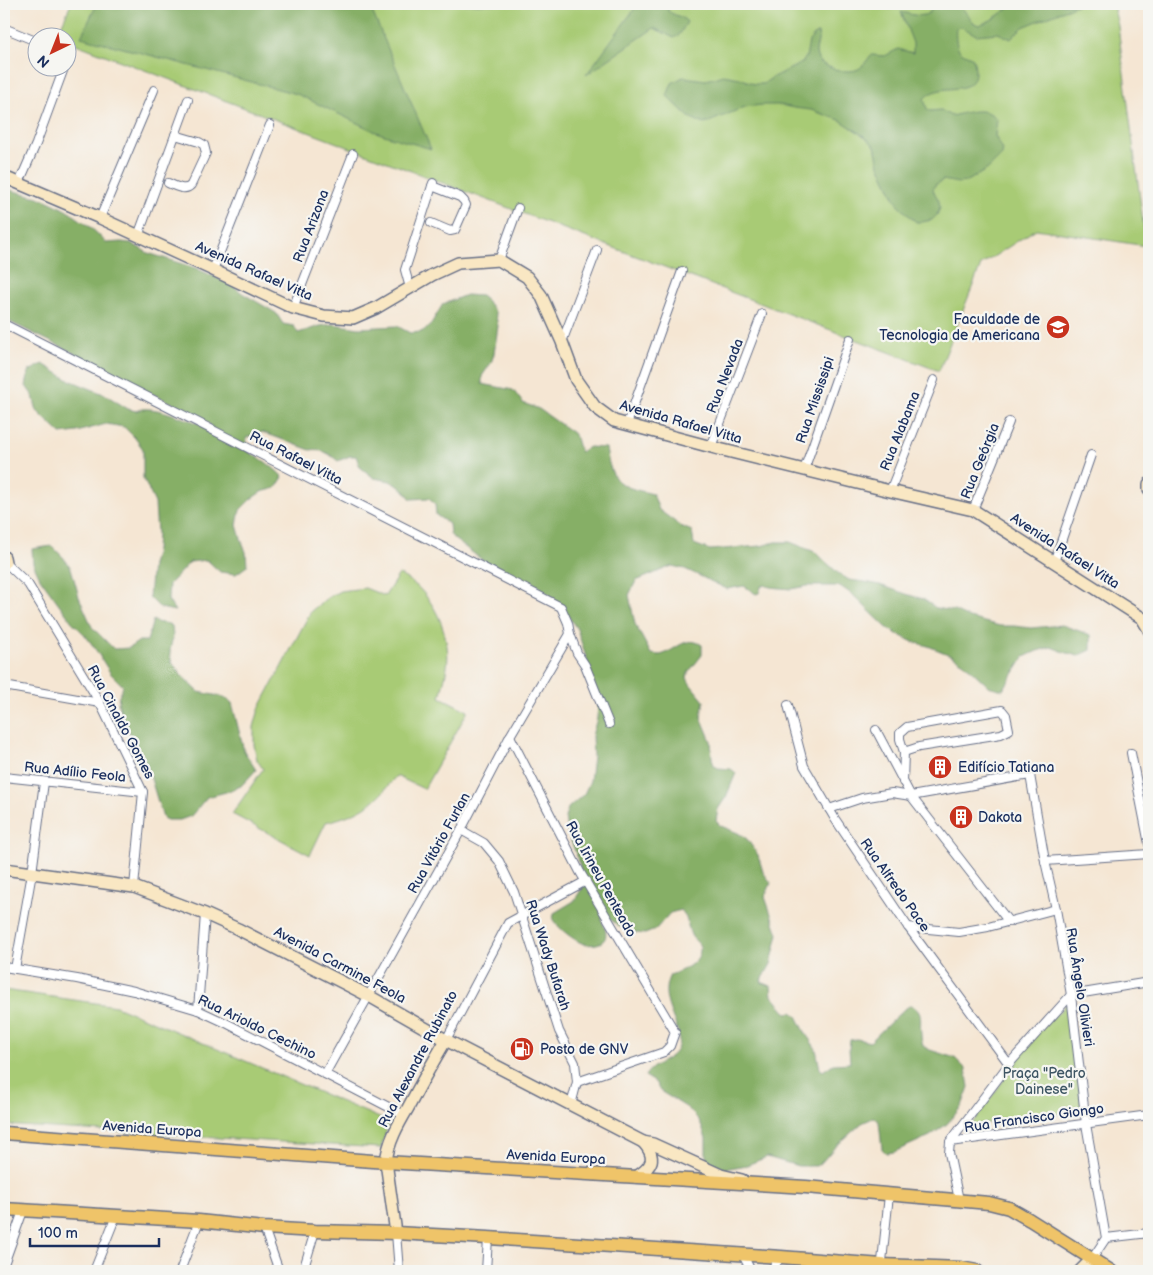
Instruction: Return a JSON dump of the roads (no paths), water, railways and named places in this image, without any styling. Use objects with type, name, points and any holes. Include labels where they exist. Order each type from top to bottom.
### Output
[{"type":"main road","name":"Avenida Rafael Vitta","points":[[4,177],[100,218],[293,308],[324,316],[353,318],[376,308],[432,275],[458,263],[499,260],[527,277],[541,295],[562,342],[576,380],[595,407],[614,421],[890,492],[973,510],[1054,562],[1146,617],[1149,630]]},
{"type":"main road","name":"Avenida Carmine Feola","points":[[4,869],[134,887],[205,914],[369,996],[446,1040],[643,1142],[653,1144],[721,1175],[741,1178],[748,1184]]},
{"type":"main road","name":"Rua Alexandre Rubinato","points":[[396,1233],[386,1162],[387,1151],[424,1076],[446,1040]]},
{"type":"main road","name":"Avenida Europa","points":[[4,1133],[386,1162],[748,1184],[989,1203],[1009,1208],[1111,1271]]},
{"type":"main road","points":[[636,1177],[645,1171],[650,1165],[652,1158],[650,1150],[643,1142]]},
{"type":"main road","points":[[4,1209],[199,1221],[264,1228],[488,1238],[780,1257],[881,1268],[962,1268],[977,1271]]},
{"type":"main road","points":[[1080,1271],[1092,1259]]},
{"type":"street","points":[[4,28],[28,38]]},
{"type":"street","points":[[19,183],[36,144],[60,78]]},
{"type":"street","points":[[100,218],[154,90]]},
{"type":"street","points":[[138,236],[188,100]]},
{"type":"street","points":[[213,270],[270,125]]},
{"type":"street","points":[[168,183],[185,189],[192,185],[206,153],[204,145],[199,142],[175,135]]},
{"type":"street","name":"Rua Arizona","points":[[293,308],[353,154]]},
{"type":"street","points":[[410,288],[406,270],[432,185],[460,197],[464,201],[466,205],[454,230],[450,231],[432,223]]},
{"type":"street","points":[[499,260],[518,208]]},
{"type":"street","points":[[562,342],[597,250]]},
{"type":"street","points":[[627,424],[682,271]]},
{"type":"street","name":"Rua Nevada","points":[[711,447],[762,314]]},
{"type":"street","name":"Rua Rafael Vitta","points":[[4,324],[561,607],[568,623],[570,634]]},
{"type":"street","name":"Rua Mississipi","points":[[804,470],[850,339]]},
{"type":"street","name":"Rua Alabama","points":[[890,492],[934,380]]},
{"type":"street","name":"Rua Geórgia","points":[[973,510],[1009,422]]},
{"type":"street","points":[[1054,562],[1091,456]]},
{"type":"street","name":"Rua Cinaldo Gomes","points":[[4,561],[28,584],[100,703],[143,792],[134,887]]},
{"type":"street","points":[[570,634],[609,724]]},
{"type":"street","name":"Rua Vitório Furlan","points":[[325,1074],[461,830],[510,736],[570,634]]},
{"type":"street","points":[[4,686],[100,703]]},
{"type":"street","name":"Rua Alfredo Pace","points":[[788,705],[804,766],[834,820],[908,927],[1009,1064]]},
{"type":"street","points":[[903,782],[904,752],[900,733],[907,728],[1002,710],[1006,715],[1009,730],[1001,734],[919,747],[904,752]]},
{"type":"street","points":[[876,730],[911,796],[1009,922]]},
{"type":"street","name":"Rua Irineu Penteado","points":[[510,736],[586,881],[675,1032],[670,1046],[664,1052],[577,1082]]},
{"type":"street","points":[[1131,753],[1149,844]]},
{"type":"street","name":"Rua Ângelo Olivieri","points":[[911,796],[1030,775],[1071,995],[1086,1124],[1106,1238]]},
{"type":"street","name":"Rua Adílio Feola","points":[[4,777],[143,792]]},
{"type":"street","points":[[15,969],[32,873],[44,782]]},
{"type":"street","points":[[828,809],[862,798],[892,793],[911,796]]},
{"type":"street","name":"Rua Wady Bufarah","points":[[461,830],[484,843],[500,861],[514,892],[559,1031],[576,1063],[577,1082],[571,1105]]},
{"type":"street","points":[[1045,861],[1149,854]]},
{"type":"street","name":"Rua Alexandre Rubinato","points":[[446,1040],[508,923],[586,881]]},
{"type":"street","points":[[908,927],[959,932],[988,927],[1056,909]]},
{"type":"street","points":[[198,1010],[205,914]]},
{"type":"street","name":"Rua Arioldo Cechino","points":[[4,967],[115,987],[198,1010],[404,1115]]},
{"type":"street","points":[[950,1142],[1009,1064],[1071,995],[1149,982]]},
{"type":"street","name":"Rua Francisco Giongo","points":[[959,1200],[949,1153],[950,1142],[1149,1115]]},
{"type":"street","points":[[881,1268],[889,1195]]},
{"type":"street","points":[[4,1264],[23,1211]]},
{"type":"street","points":[[94,1271],[116,1216]]},
{"type":"street","points":[[180,1271],[199,1221]]},
{"type":"street","points":[[264,1228],[279,1271]]},
{"type":"street","points":[[303,1271],[316,1231]]},
{"type":"street","points":[[396,1233],[399,1271]]},
{"type":"street","points":[[1092,1259],[1106,1238],[1149,1233]]},
{"type":"street","points":[[486,1271],[488,1238]]},
{"type":"street","points":[[743,1255],[750,1271]]},
{"type":"street","points":[[770,1271],[780,1257]]},
{"type":"place","name":"Faculdade de Tecnologia de Americana","points":[[1058,327]]},
{"type":"place","name":"Edifício Tatiana","points":[[940,767]]},
{"type":"place","name":"Dakota","points":[[961,817]]},
{"type":"place","name":"Posto de GNV","points":[[522,1049]]},
{"type":"park label","name":"Praça \"Pedro Dainese\"","points":[[1044,1082]]}]
